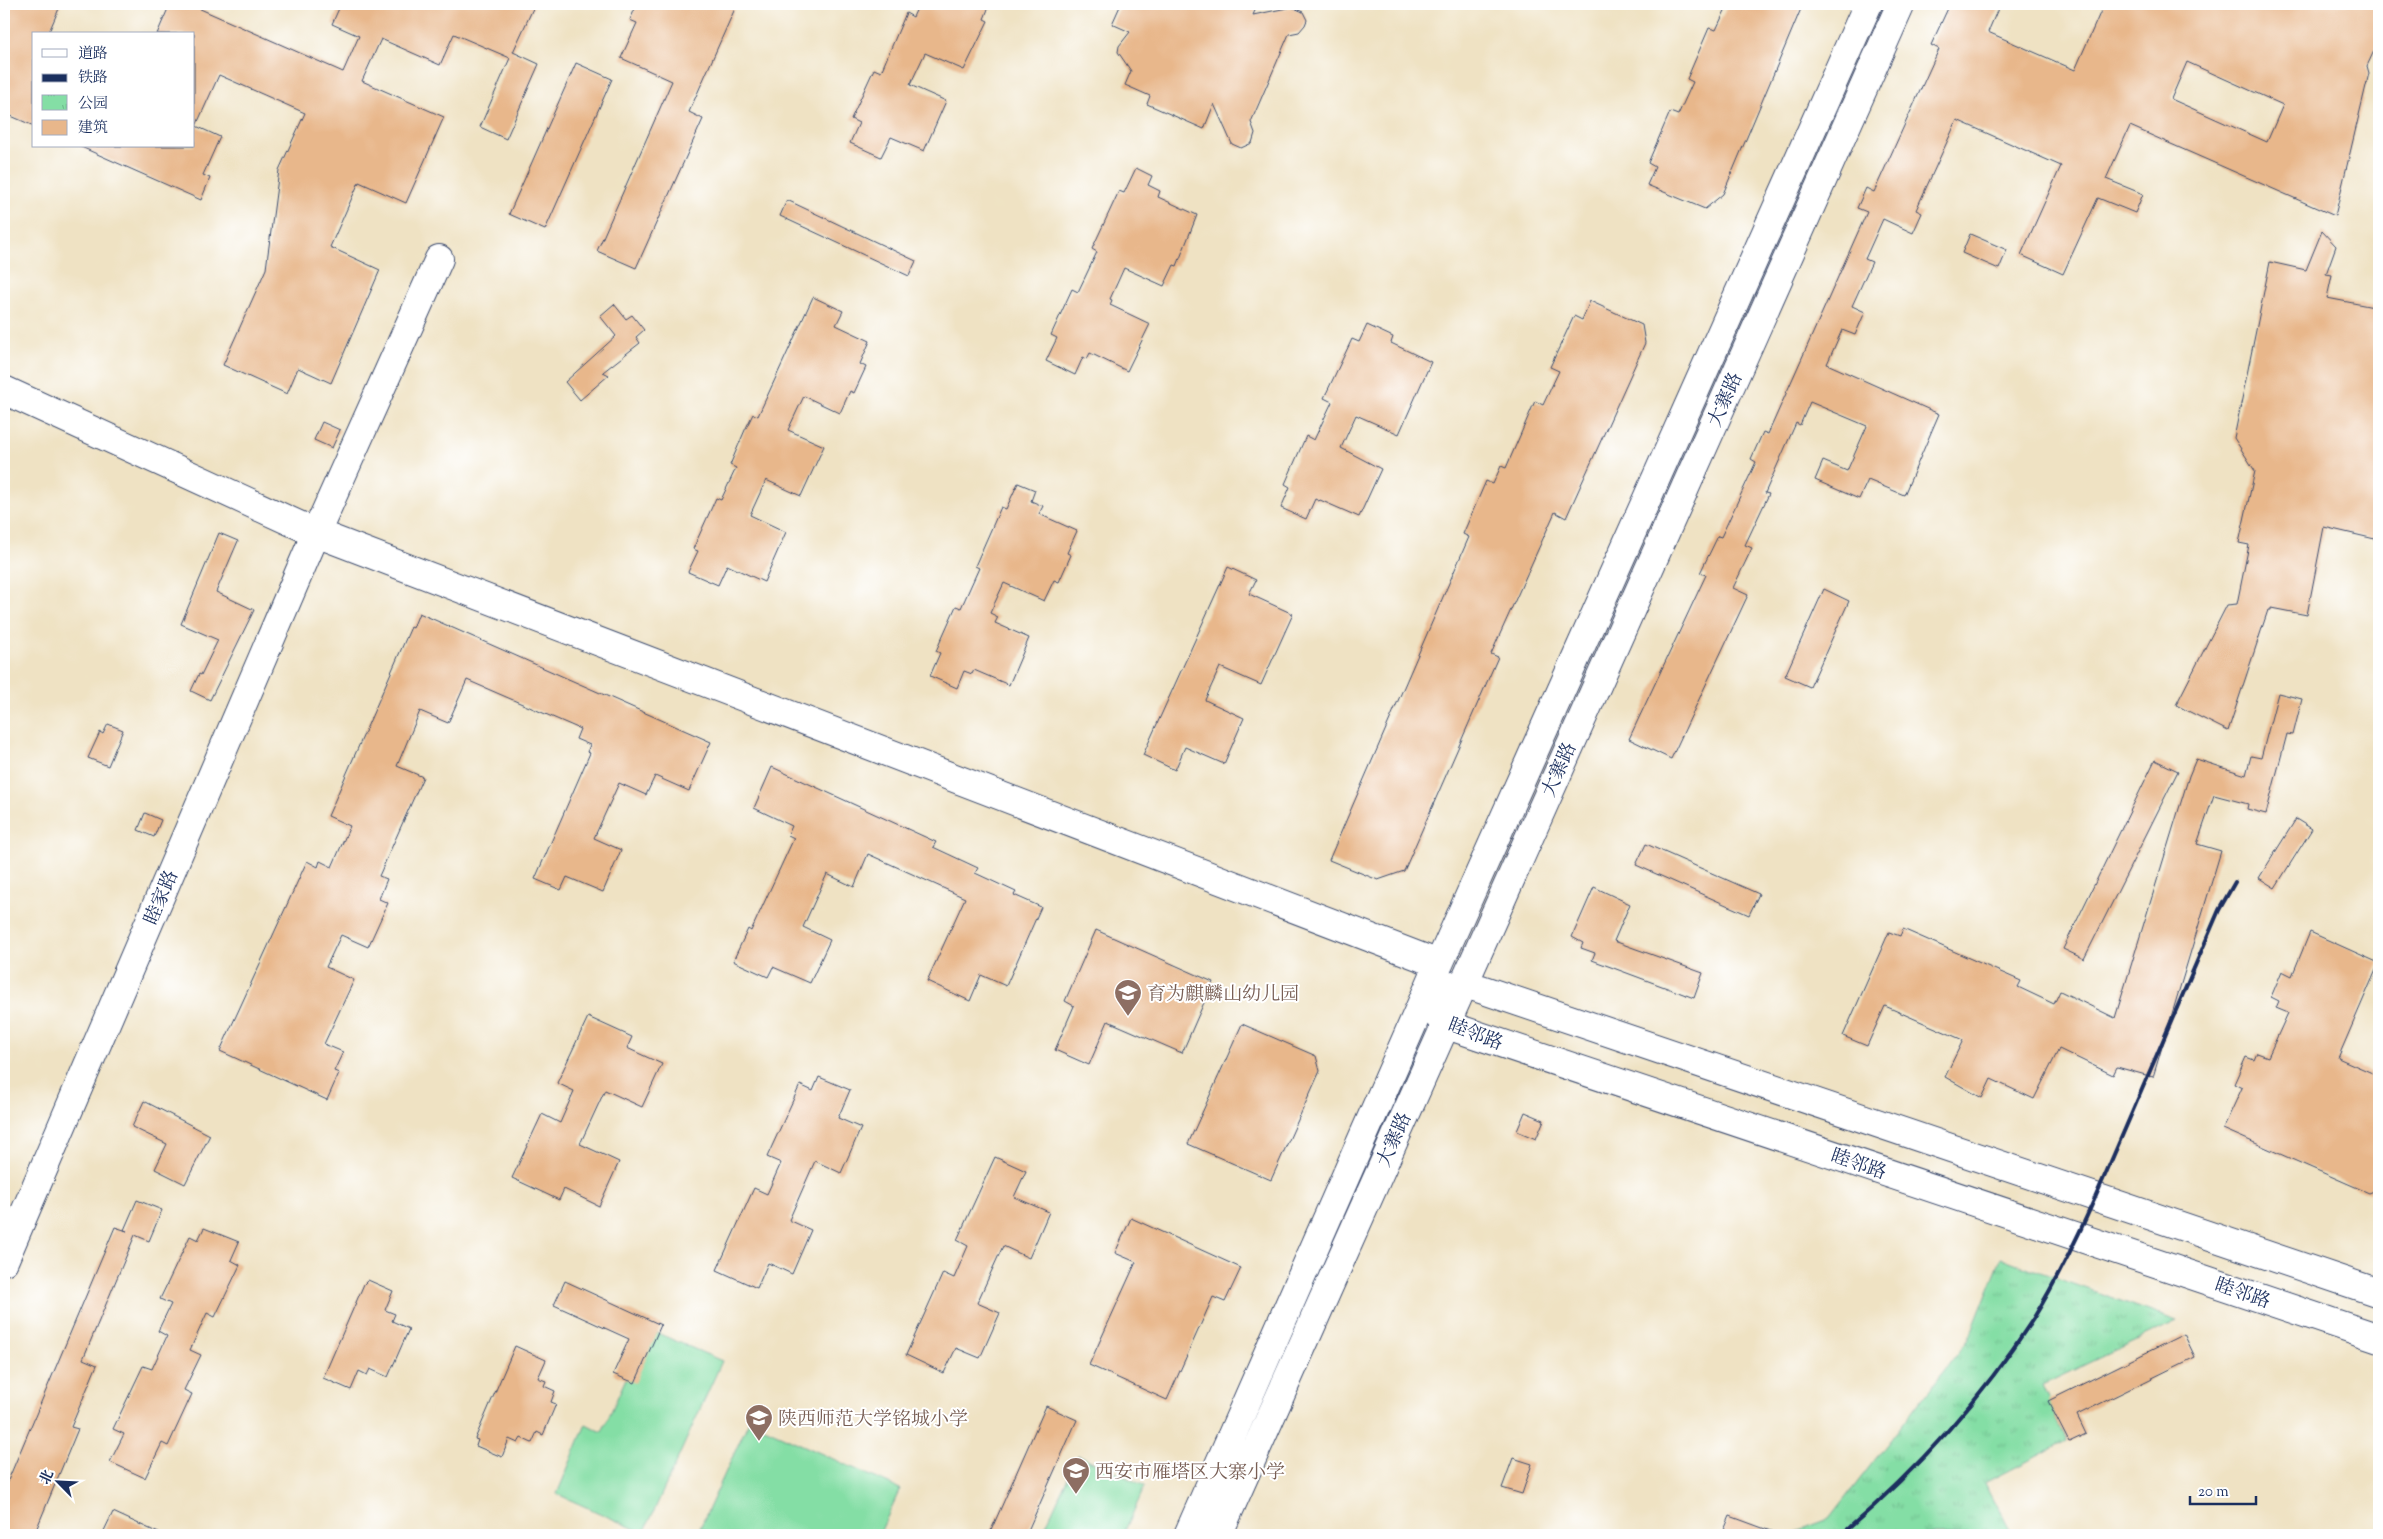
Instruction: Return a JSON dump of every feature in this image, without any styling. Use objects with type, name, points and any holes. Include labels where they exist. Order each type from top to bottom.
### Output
[{"type":"street","name":"大寨路","points":[[1188,1535],[1439,964],[1868,4]]},
{"type":"street","name":"大寨路","points":[[1218,1535],[1462,983],[1901,4]]},
{"type":"street","name":"睦家路","points":[[4,1261],[316,532],[439,258]]},
{"type":"street","points":[[4,390],[316,532],[1439,964]]},
{"type":"street","points":[[1462,983],[2379,1292]]},
{"type":"street","name":"睦邻路","points":[[1462,983],[1425,996],[1444,1024],[2379,1338]]},
{"type":"green space","points":[[2001,1258],[2177,1321],[2042,1385],[2067,1441],[1985,1483],[2012,1535],[1786,1535],[1829,1519],[1969,1338]]},
{"type":"green space","points":[[648,1329],[722,1361],[644,1533],[557,1494],[586,1424],[602,1432]]},
{"type":"green space","points":[[749,1421],[900,1489],[879,1535],[716,1535],[700,1528]]},
{"type":"green space","points":[[1078,1455],[1145,1486],[1123,1535],[1064,1535],[1045,1527]]},
{"type":"building","points":[[4,4],[61,4],[49,32],[32,32],[32,125],[4,113]]},
{"type":"building","points":[[170,4],[189,4],[343,72],[359,36],[332,24],[341,4],[535,4],[513,52],[539,64],[506,139],[480,127],[510,58],[454,34],[440,65],[381,39],[362,81],[444,117],[406,203],[359,182],[330,247],[380,270],[331,383],[298,368],[287,394],[223,365],[266,269],[279,170],[305,113],[219,75],[196,126],[220,137],[203,175],[210,178],[201,200],[84,148],[195,148],[195,32],[158,32]]},
{"type":"building","points":[[637,4],[737,4],[689,112],[703,119],[636,268],[597,251],[672,81],[621,58],[637,23],[630,20]]},
{"type":"building","points":[[919,4],[990,4],[984,19],[988,21],[964,70],[925,53],[910,85],[946,101],[924,151],[891,137],[881,157],[850,143],[859,123],[851,119],[874,69],[881,72],[906,13],[913,17]]},
{"type":"building","points":[[1121,4],[1258,4],[1253,15],[1292,7],[1303,12],[1307,20],[1305,25],[1299,32],[1289,34],[1251,122],[1255,133],[1252,143],[1241,148],[1232,144],[1214,104],[1204,129],[1147,104],[1150,96],[1125,85],[1131,71],[1118,52],[1119,46],[1130,32],[1112,24]]},
{"type":"building","points":[[1728,4],[1803,4],[1723,194],[1705,209],[1647,185],[1655,167],[1648,163],[1670,112],[1678,115],[1693,82],[1687,79],[1709,28],[1716,30]]},
{"type":"building","points":[[1950,4],[2000,4],[1988,32],[2075,70],[2104,4],[2379,4],[2379,40],[2367,66],[2369,73],[2335,216],[2130,126],[2106,179],[2143,194],[2135,213],[2098,198],[2063,274],[2021,255],[2061,166],[1957,120],[1916,210],[1922,213],[1913,233],[1883,219],[1865,259],[1872,262],[1852,306],[1865,312],[1855,335],[1842,330],[1827,364],[1939,414],[1904,495],[1868,480],[1859,499],[1815,480],[1823,461],[1847,471],[1867,426],[1810,402],[1800,425],[1796,423],[1765,493],[1769,494],[1745,545],[1752,548],[1733,588],[1748,595],[1671,759],[1629,739],[1706,575],[1700,573],[1718,536],[1721,537],[1756,462],[1751,459],[1763,432],[1768,434],[1867,212],[1857,208],[1866,188],[1874,192],[1939,49],[1931,45]],"holes":[[[2187,62],[2283,105],[2267,142],[2171,99]]]},
{"type":"building","points":[[576,63],[612,79],[545,230],[509,214]]},
{"type":"building","points":[[1136,168],[1152,176],[1148,185],[1160,191],[1158,197],[1197,215],[1177,266],[1174,265],[1164,286],[1124,268],[1110,299],[1112,300],[1110,305],[1150,324],[1127,371],[1090,353],[1087,359],[1083,357],[1075,375],[1046,361],[1057,338],[1051,335],[1072,289],[1078,292],[1097,252],[1092,249],[1119,191],[1124,193]]},
{"type":"building","points":[[787,200],[916,261],[909,276],[780,216]]},
{"type":"building","points":[[2322,231],[2336,246],[2326,274],[2332,275],[2327,298],[2379,308],[2379,540],[2324,527],[2307,615],[2271,608],[2271,610],[2268,610],[2228,731],[2176,705],[2227,605],[2237,604],[2249,545],[2239,543],[2255,471],[2234,438],[2270,262],[2306,270]]},
{"type":"building","points":[[1970,234],[2007,250],[1999,269],[1962,253]]},
{"type":"building","points":[[813,297],[843,311],[836,325],[870,341],[860,364],[866,367],[854,393],[850,391],[840,413],[804,396],[788,430],[824,446],[801,496],[766,480],[750,515],[786,532],[764,582],[727,565],[718,585],[688,572],[698,551],[693,549],[716,498],[721,500],[736,468],[730,465],[745,430],[753,414],[758,416]]},
{"type":"building","points":[[1590,301],[1642,325],[1645,343],[1566,518],[1555,512],[1491,654],[1498,657],[1404,871],[1378,880],[1329,860],[1469,537],[1463,534],[1486,481],[1493,484],[1501,466],[1506,468],[1535,401],[1543,405],[1559,371],[1550,367],[1574,316],[1582,320]]},
{"type":"building","points":[[614,304],[626,319],[632,315],[644,330],[636,337],[640,343],[603,372],[609,375],[580,400],[565,382],[616,336],[600,316]]},
{"type":"building","points":[[1367,325],[1393,337],[1391,343],[1431,362],[1399,434],[1356,415],[1341,448],[1381,469],[1359,517],[1315,499],[1306,519],[1281,508],[1290,487],[1285,484],[1306,436],[1314,440],[1332,402],[1324,398],[1352,339],[1359,342]]},
{"type":"building","points":[[322,422],[340,430],[332,448],[314,440]]},
{"type":"building","points":[[1018,483],[1035,490],[1031,501],[1043,506],[1039,514],[1077,531],[1067,553],[1071,555],[1059,582],[1054,580],[1044,601],[1004,583],[990,613],[998,617],[995,623],[1029,638],[1009,685],[974,670],[972,674],[964,671],[957,688],[930,676],[940,653],[936,651],[956,606],[961,608],[979,568],[975,566],[1001,507],[1006,509]]},
{"type":"building","points":[[219,533],[238,541],[216,592],[254,610],[210,700],[191,691],[218,640],[181,624]]},
{"type":"building","points":[[1228,567],[1256,580],[1249,594],[1293,614],[1261,685],[1220,667],[1205,700],[1244,718],[1224,764],[1185,747],[1175,770],[1143,755]]},
{"type":"building","points":[[1824,589],[1849,601],[1810,687],[1785,676]]},
{"type":"building","points":[[419,613],[711,742],[689,791],[655,776],[646,795],[619,783],[594,838],[621,850],[603,892],[567,877],[561,890],[535,879],[590,753],[587,752],[590,745],[576,739],[580,729],[467,680],[448,723],[420,711],[397,766],[423,777],[379,876],[387,879],[379,899],[388,903],[368,947],[341,935],[326,967],[354,980],[324,1044],[343,1052],[334,1071],[339,1073],[327,1100],[220,1051],[307,861],[318,867],[320,861],[332,867],[350,826],[328,816],[411,627],[413,628]]},
{"type":"building","points":[[2278,693],[2302,699],[2293,735],[2287,734],[2266,814],[2247,809],[2248,804],[2214,795],[2197,844],[2221,851],[2153,1077],[2117,1067],[2113,1075],[2059,1049],[2034,1099],[1991,1079],[1982,1098],[1945,1077],[1963,1040],[1885,1006],[1867,1046],[1843,1036],[1889,932],[1900,936],[1903,929],[2021,981],[2018,987],[2054,1004],[2060,991],[2115,1018],[2189,776],[2196,759],[2246,775],[2251,756],[2261,758]]},
{"type":"building","points":[[108,724],[123,730],[108,766],[88,758],[100,732],[103,734]]},
{"type":"building","points":[[2155,760],[2178,771],[2084,959],[2063,949]]},
{"type":"building","points":[[772,767],[936,842],[933,847],[978,868],[975,873],[1016,892],[1014,895],[1041,907],[1006,986],[981,975],[970,1001],[927,981],[965,898],[868,854],[854,887],[827,874],[803,927],[830,940],[810,983],[773,967],[768,977],[733,961],[748,929],[751,931],[794,838],[788,835],[792,826],[754,808]]},
{"type":"building","points":[[145,813],[161,820],[154,837],[138,830]]},
{"type":"building","points":[[2296,819],[2312,829],[2275,888],[2259,878]]},
{"type":"building","points":[[1646,844],[1759,894],[1749,915],[1636,865]]},
{"type":"building","points":[[1594,887],[1630,904],[1614,941],[1703,973],[1694,998],[1592,960],[1595,953],[1581,948],[1583,943],[1572,937]]},
{"type":"building","points":[[1096,930],[1213,982],[1182,1053],[1108,1021],[1089,1065],[1055,1050],[1074,1006],[1065,1001]]},
{"type":"building","points":[[2310,932],[2379,963],[2338,1058],[2379,1076],[2379,1189],[2369,1193],[2223,1129],[2242,1088],[2234,1084],[2246,1057],[2254,1060],[2257,1053],[2268,1057],[2288,1013],[2276,1008],[2279,1001],[2271,997],[2282,971],[2292,976]]},
{"type":"building","points":[[588,1017],[632,1037],[627,1048],[662,1064],[642,1107],[605,1090],[580,1144],[619,1162],[599,1206],[564,1189],[559,1200],[512,1178],[542,1114],[560,1123],[574,1091],[557,1083]]},
{"type":"building","points":[[1242,1024],[1316,1056],[1320,1071],[1271,1180],[1188,1144]]},
{"type":"building","points":[[819,1077],[850,1090],[838,1118],[861,1128],[841,1173],[815,1161],[789,1220],[811,1230],[792,1274],[768,1263],[757,1288],[717,1270],[754,1188],[767,1194],[781,1163],[767,1157],[800,1085],[813,1091]]},
{"type":"building","points":[[144,1101],[210,1135],[185,1184],[155,1169],[167,1144],[132,1127]]},
{"type":"building","points":[[1525,1112],[1544,1120],[1536,1139],[1517,1131]]},
{"type":"building","points":[[995,1157],[1026,1171],[1014,1197],[1049,1212],[1029,1258],[1003,1246],[977,1303],[1000,1313],[980,1358],[956,1348],[944,1373],[906,1355],[943,1273],[954,1278],[968,1246],[957,1240]]},
{"type":"building","points":[[137,1200],[162,1210],[149,1241],[135,1235],[83,1359],[97,1365],[71,1427],[78,1429],[34,1535],[4,1535],[4,1490],[115,1227],[124,1230]]},
{"type":"building","points":[[1131,1218],[1241,1268],[1225,1302],[1213,1297],[1167,1400],[1089,1365],[1136,1262],[1115,1253]]},
{"type":"building","points":[[204,1228],[239,1242],[231,1260],[240,1265],[215,1317],[207,1313],[190,1350],[201,1355],[184,1390],[192,1394],[168,1446],[162,1443],[145,1478],[110,1462],[124,1434],[113,1429],[143,1366],[152,1369],[167,1336],[158,1331],[171,1304],[160,1299],[190,1236],[198,1240]]},
{"type":"building","points":[[368,1280],[393,1291],[385,1310],[395,1314],[392,1321],[409,1329],[388,1377],[370,1369],[367,1375],[359,1371],[351,1390],[323,1378],[364,1284]]},
{"type":"building","points":[[565,1281],[661,1325],[635,1383],[613,1374],[629,1339],[554,1305]]},
{"type":"building","points":[[2184,1334],[2195,1357],[2077,1415],[2086,1434],[2069,1442],[2048,1401]]},
{"type":"building","points":[[515,1346],[546,1360],[538,1378],[546,1381],[544,1386],[555,1391],[551,1402],[556,1404],[543,1435],[537,1432],[532,1443],[521,1438],[518,1443],[509,1439],[502,1457],[476,1446],[478,1440],[475,1439]]},
{"type":"building","points":[[1046,1406],[1077,1420],[1026,1535],[989,1535]]},
{"type":"building","points":[[1513,1458],[1532,1464],[1522,1494],[1502,1488]]},
{"type":"building","points":[[113,1512],[163,1535],[102,1535]]},
{"type":"building","points":[[1730,1516],[1776,1533],[1776,1535],[1722,1535]]},
{"type":"railway","points":[[1841,1535],[1895,1486],[1945,1434],[1991,1378],[2033,1319],[2059,1273],[2082,1226],[2219,910],[2235,882]]},
{"type":"place","name":"育为麒麟山幼儿园","points":[[1128,1017]]},
{"type":"place","name":"陕西师范大学铭城小学","points":[[759,1442]]},
{"type":"place","name":"西安市雁塔区大寨小学","points":[[1076,1495]]}]
